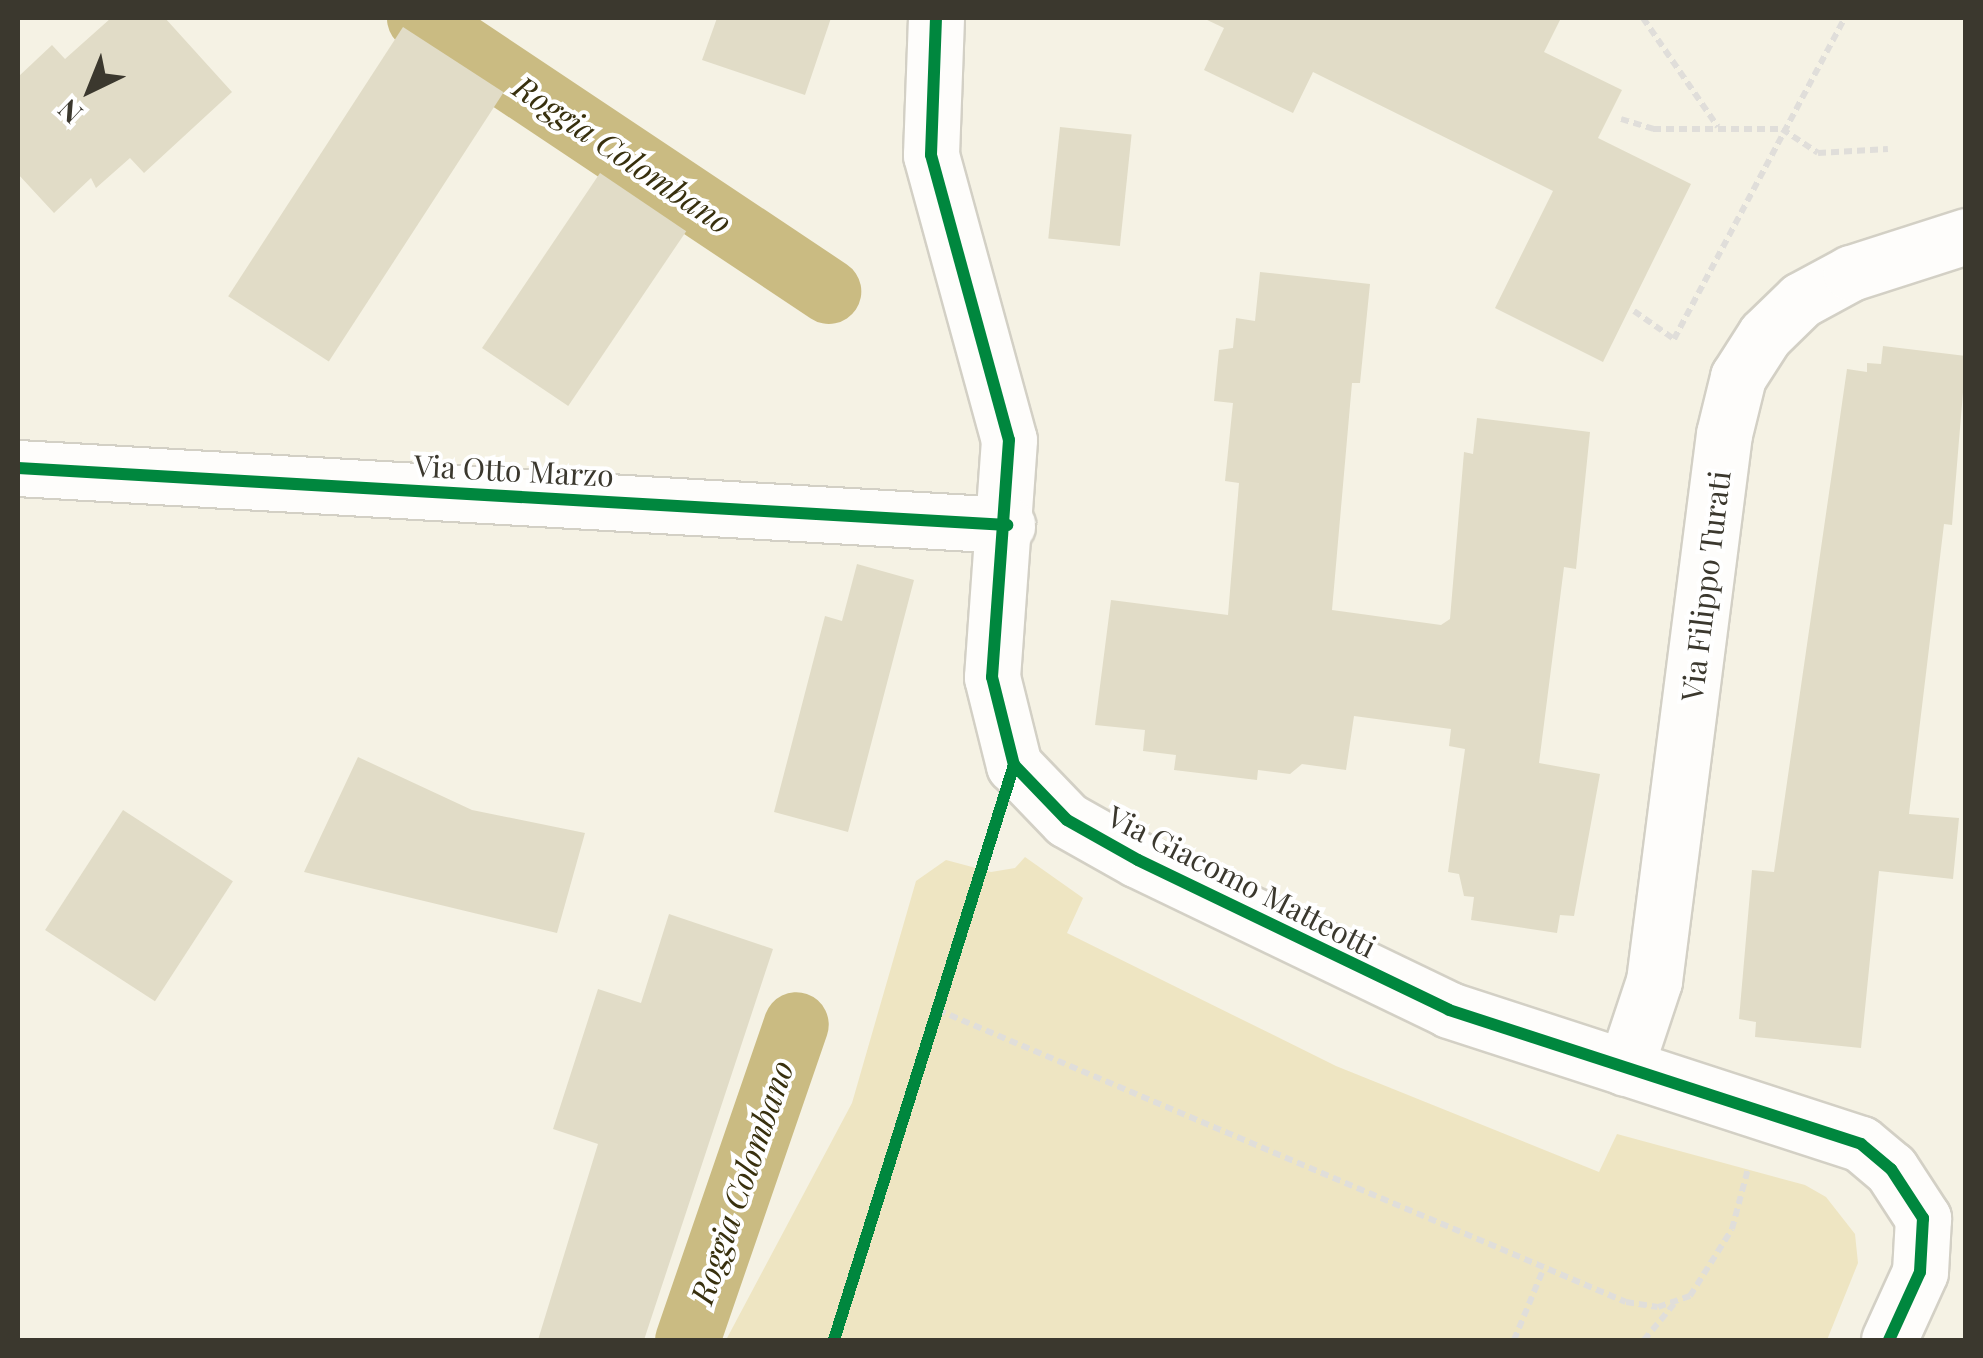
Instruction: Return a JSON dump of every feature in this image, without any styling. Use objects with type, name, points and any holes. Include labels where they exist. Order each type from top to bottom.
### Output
[{"type":"street","name":"Via Giacomo Matteotti","points":[[936,18],[930,154],[997,382],[1009,440],[1006,525],[992,677],[1000,728],[1014,765],[1067,820],[1211,900],[1449,1010],[1860,1144],[1891,1168],[1944,1227],[1890,1340]]},
{"type":"street","name":"Via Filippo Turati","points":[[1625,1068],[1654,982],[1724,434],[1738,378],[1765,335],[1800,300],[1851,273],[1966,236]]},
{"type":"street","name":"Via Otto Marzo","points":[[18,468],[1006,525]]},
{"type":"path","points":[[1643,18],[1719,128]]},
{"type":"path","points":[[1634,311],[1674,339],[1782,129],[1846,18]]},
{"type":"path","points":[[1621,118],[1654,129],[1782,129],[1818,153],[1888,148]]},
{"type":"path","points":[[932,1028],[944,991]]},
{"type":"path","points":[[938,1010],[1543,1270],[1626,1302],[1675,1304]]},
{"type":"path","points":[[1644,1340],[1706,1274],[1732,1229],[1762,1114]]},
{"type":"path","points":[[1514,1340],[1543,1270]]},
{"type":"shaded area","points":[[1025,857],[1083,898],[1067,933],[1336,1066],[1599,1172],[1617,1134],[1805,1185],[1826,1197],[1855,1234],[1858,1263],[1827,1340],[726,1340],[852,1103],[916,881],[946,860],[991,872],[1015,868]]},
{"type":"building","points":[[111,18],[165,18],[232,92],[144,173],[130,158],[96,188],[91,178],[54,213],[18,174],[18,77],[52,45],[65,59]]},
{"type":"building","points":[[717,18],[831,18],[805,95],[702,60]]},
{"type":"building","points":[[1203,18],[1561,18],[1544,52],[1622,90],[1598,138],[1691,184],[1603,362],[1495,308],[1553,191],[1313,72],[1293,113],[1204,70],[1224,28]]},
{"type":"building","points":[[403,27],[504,92],[329,362],[228,296]]},
{"type":"building","points":[[1060,127],[1132,135],[1120,246],[1048,238]]},
{"type":"building","points":[[600,173],[686,231],[568,406],[482,348]]},
{"type":"building","points":[[1260,272],[1370,284],[1360,383],[1352,383],[1332,610],[1441,625],[1450,619],[1464,452],[1473,454],[1477,418],[1590,432],[1576,569],[1564,567],[1539,763],[1600,774],[1574,916],[1560,915],[1557,933],[1471,920],[1474,897],[1464,896],[1459,874],[1448,872],[1465,749],[1449,746],[1451,729],[1354,716],[1346,770],[1302,764],[1290,774],[1258,770],[1257,780],[1174,770],[1176,755],[1143,751],[1145,730],[1095,725],[1111,600],[1228,615],[1239,483],[1225,481],[1233,403],[1214,401],[1219,350],[1233,348],[1236,318],[1255,321]]},
{"type":"building","points":[[1883,346],[1966,356],[1952,525],[1944,524],[1909,814],[1959,818],[1953,879],[1879,871],[1861,1048],[1755,1037],[1756,1022],[1739,1019],[1752,870],[1774,872],[1847,369],[1867,372],[1867,363],[1881,364]]},
{"type":"building","points":[[857,564],[914,580],[848,832],[774,812],[825,616],[842,621]]},
{"type":"building","points":[[358,757],[472,810],[585,833],[557,933],[304,872]]},
{"type":"building","points":[[123,810],[233,881],[155,1001],[45,930]]},
{"type":"building","points":[[669,914],[773,949],[644,1340],[538,1340],[598,1144],[553,1129],[598,989],[641,1003]]},
{"type":"waterway","name":"Roggia Colombano","points":[[419,18],[828,291]]},
{"type":"waterway","name":"Roggia Colombano","points":[[687,1340],[796,1024]]},
{"type":"cycle path","points":[[936,18],[931,155],[1009,440],[992,677],[1014,765],[1067,820],[1138,860],[1449,1010],[1861,1144],[1891,1169],[1923,1218],[1920,1272],[1889,1340]]},
{"type":"cycle path","points":[[18,468],[1007,525]]},
{"type":"cycle path","points":[[834,1340],[1014,765]]}]
